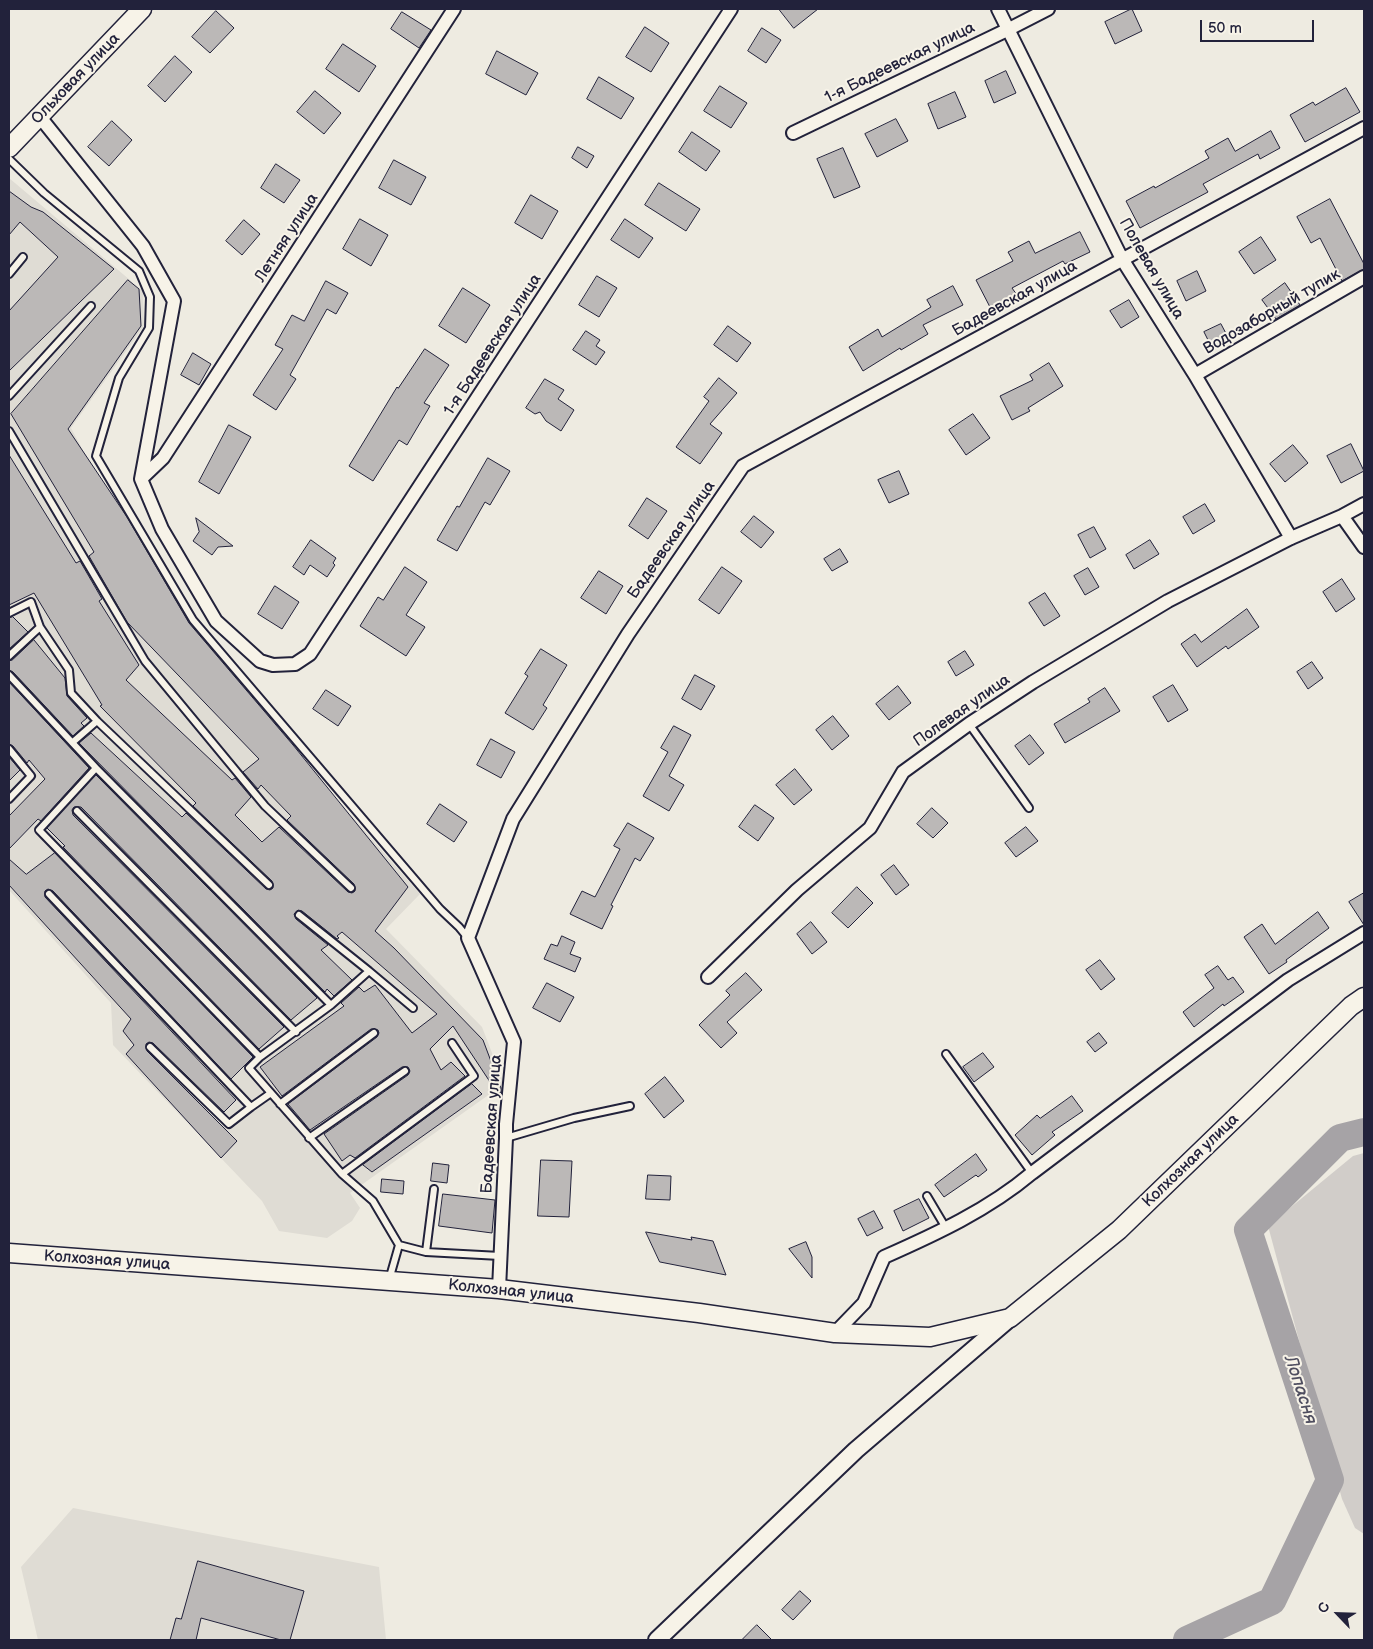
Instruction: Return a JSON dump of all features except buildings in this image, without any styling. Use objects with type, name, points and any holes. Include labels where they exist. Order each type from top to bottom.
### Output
[{"type":"main road","name":"Ольховая улица","points":[[9,148],[142,9]]},
{"type":"main road","name":"Колхозная улица","points":[[9,1253],[499,1289],[698,1313],[835,1333],[930,1337],[1010,1318],[1119,1230],[1352,1006],[1364,997]]},
{"type":"street","name":"Летняя улица","points":[[140,479],[163,458],[454,9]]},
{"type":"street","name":"1-я Бадеевская улица","points":[[140,479],[162,529],[216,621],[260,661],[273,665],[295,664],[310,654],[731,9]]},
{"type":"street","name":"Полевая улица","points":[[998,9],[1122,259],[1195,375],[1290,538]]},
{"type":"street","name":"1-я Бадеевская улица","points":[[793,133],[1048,9]]},
{"type":"street","points":[[40,117],[143,246],[174,301],[140,479]]},
{"type":"street","name":"Бадеевская улица","points":[[499,1289],[506,1124],[514,1042],[468,938],[513,819],[628,634],[743,466],[1364,128]]},
{"type":"street","name":"Водозаборный тупик","points":[[1195,375],[1364,277]]},
{"type":"street","name":"Полевая улица","points":[[708,977],[796,890],[870,828],[903,772],[969,724],[1033,682],[1168,602],[1290,538],[1342,516],[1364,504]]},
{"type":"street","points":[[1342,516],[1364,547]]},
{"type":"street","points":[[835,1333],[864,1303],[884,1257],[946,1229],[1010,1192],[1032,1172],[1288,980],[1364,933]]},
{"type":"street","name":"Колхозная улица","points":[[657,1640],[856,1450],[1010,1318]]},
{"type":"lane","points":[[9,159],[44,193],[140,272],[150,297],[149,328],[119,378],[96,456],[193,620],[434,902],[468,938]]},
{"type":"lane","points":[[9,274],[23,257]]},
{"type":"lane","points":[[9,396],[91,306]]},
{"type":"lane","points":[[9,431],[145,661],[265,806],[351,888]]},
{"type":"lane","points":[[9,613],[31,602],[40,627],[70,670],[71,693],[96,721],[269,885]]},
{"type":"lane","points":[[9,656],[40,627]]},
{"type":"lane","points":[[9,675],[96,768],[331,1005]]},
{"type":"lane","points":[[73,742],[96,721]]},
{"type":"lane","points":[[969,724],[1029,808]]},
{"type":"lane","points":[[9,749],[31,776],[9,799]]},
{"type":"lane","points":[[96,768],[39,830],[260,1058]]},
{"type":"lane","points":[[77,811],[296,1032]]},
{"type":"lane","points":[[49,894],[251,1107]]},
{"type":"lane","points":[[300,915],[413,1008]]},
{"type":"lane","points":[[368,971],[331,1005],[260,1058],[250,1068],[342,1174],[373,1201],[399,1246],[389,1281]]},
{"type":"lane","points":[[280,1104],[374,1033]]},
{"type":"lane","points":[[342,1174],[474,1076],[452,1043]]},
{"type":"lane","points":[[150,1047],[229,1124],[271,1093]]},
{"type":"lane","points":[[946,1054],[1032,1172]]},
{"type":"lane","points":[[309,1138],[405,1071]]},
{"type":"lane","points":[[506,1138],[574,1118],[630,1106]]},
{"type":"lane","points":[[426,1252],[434,1189]]},
{"type":"lane","points":[[927,1196],[946,1229]]},
{"type":"lane","points":[[399,1246],[426,1252],[500,1256]]},
{"type":"shaded area","points":[[9,178],[143,291],[144,326],[71,428],[127,532],[193,635],[420,894],[386,929],[482,1027],[504,1084],[350,1193],[360,1208],[352,1221],[327,1238],[279,1231],[262,1201],[113,1045],[111,1003],[9,890]]},
{"type":"shaded area","points":[[1364,1153],[1364,1534],[1355,1528],[1342,1499],[1268,1226],[1353,1156]]},
{"type":"shaded area","points":[[73,1508],[379,1567],[386,1640],[38,1640],[21,1567]]},
{"type":"waterway","name":"Лопасня","points":[[1187,1640],[1272,1601],[1330,1480],[1248,1230],[1340,1138],[1364,1132]]}]
